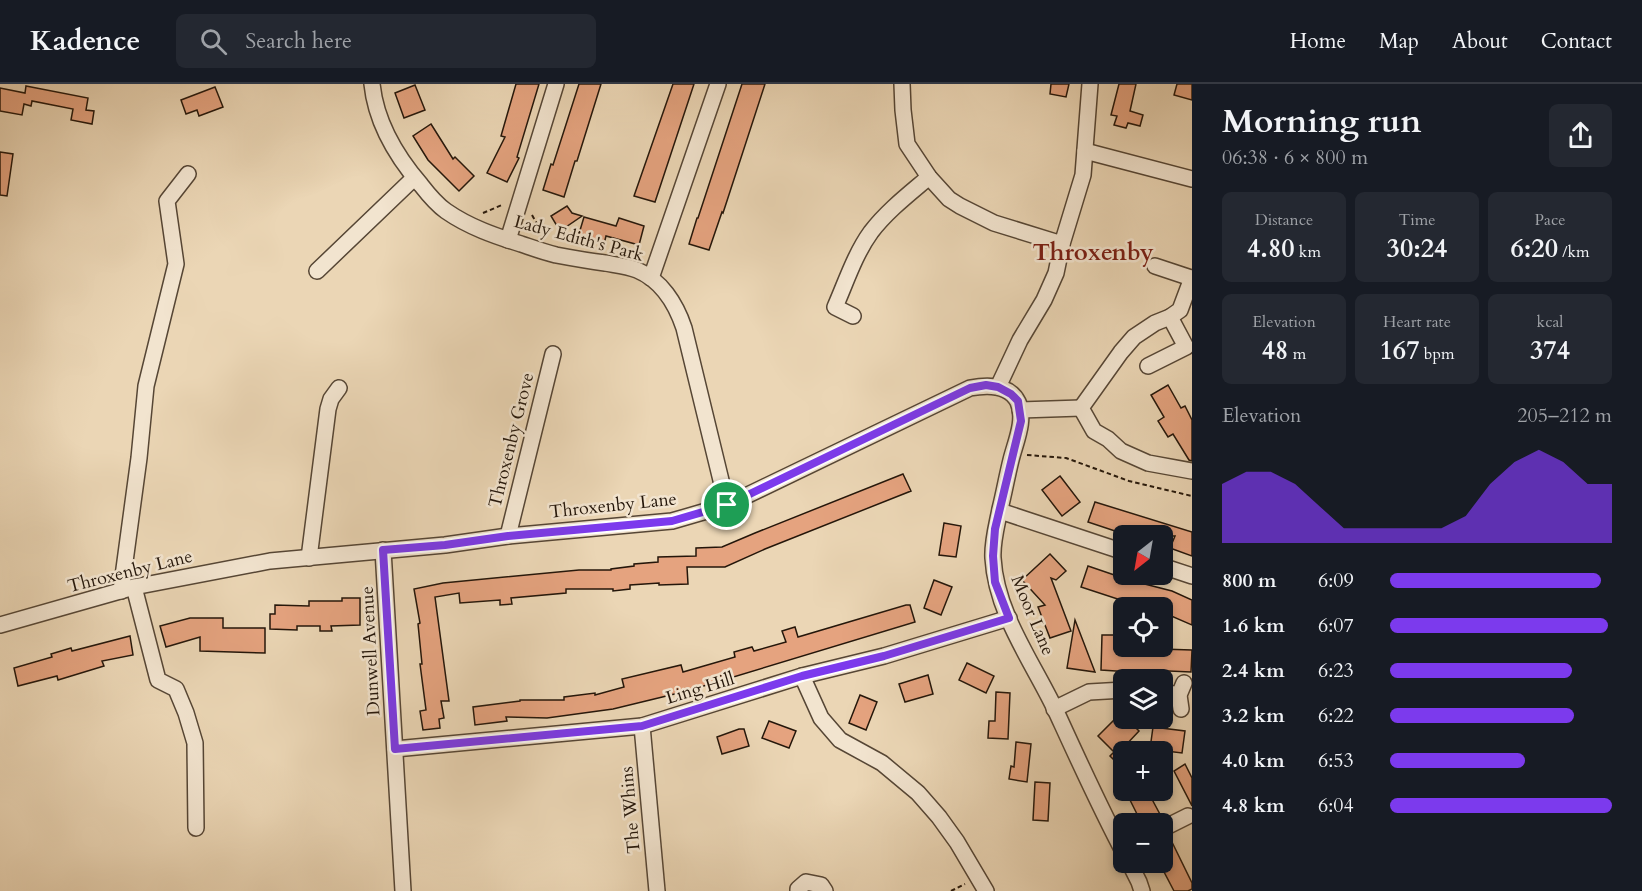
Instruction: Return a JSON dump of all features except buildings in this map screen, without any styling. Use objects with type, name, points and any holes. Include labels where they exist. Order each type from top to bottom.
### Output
[{"type":"street","name":"Lady Edith's Park","points":[[372,84],[374,98],[399,159],[429,196],[444,210],[486,233],[554,254],[637,270],[657,282],[679,313],[727,505]]},
{"type":"street","points":[[508,240],[556,84]]},
{"type":"street","points":[[651,278],[718,84]]},
{"type":"street","points":[[902,84],[907,144],[929,177],[949,199],[994,223],[1062,244]]},
{"type":"street","points":[[1081,408],[1020,410],[1018,401],[998,387],[1056,273],[1062,244],[1083,175],[1090,84]]},
{"type":"street","points":[[1085,150],[1192,179]]},
{"type":"street","points":[[188,174],[167,201],[176,264],[146,386],[128,589],[158,680],[176,689],[195,744],[196,828]]},
{"type":"street","points":[[853,316],[835,307],[860,250],[871,232],[885,216],[929,177]]},
{"type":"street","points":[[317,271],[414,178]]},
{"type":"street","points":[[1081,408],[1134,337],[1155,322],[1170,317],[1180,310],[1192,278],[1155,266]]},
{"type":"street","points":[[1148,366],[1186,347],[1170,317]]},
{"type":"street","name":"Throxenby Grove","points":[[508,536],[553,354]]},
{"type":"street","name":"Throxenby Lane","points":[[0,625],[128,589],[270,561],[672,521],[727,505],[970,388],[986,385],[998,387]]},
{"type":"street","points":[[309,558],[328,409],[331,399],[339,388]]},
{"type":"street","points":[[1081,408],[1094,431],[1108,439],[1121,451],[1148,463],[1192,471]]},
{"type":"street","name":"Moor Lane","points":[[1020,410],[1021,421],[995,529],[993,556],[995,582],[1009,618],[1113,831]]},
{"type":"street","points":[[1000,512],[1113,548]]},
{"type":"street","name":"Dunwell Avenue","points":[[383,550],[403,891]]},
{"type":"street","points":[[1173,570],[1192,576]]},
{"type":"street","name":"Ling Hill","points":[[395,749],[642,726],[802,676],[884,656],[1009,618]]},
{"type":"street","points":[[802,676],[821,718],[840,740],[882,763],[918,793],[957,842],[986,891]]},
{"type":"street","points":[[1054,709],[1089,692],[1113,691]]},
{"type":"street","points":[[1173,694],[1181,696]]},
{"type":"street","name":"The Whins","points":[[642,726],[657,891]]},
{"type":"street","points":[[1173,824],[1188,816]]},
{"type":"street","name":"Moor Lane","points":[[1134,873],[1142,891]]},
{"type":"street","points":[[798,891],[806,882],[821,885],[825,891]]},
{"type":"path","points":[[463,222],[521,197],[554,254]]},
{"type":"path","points":[[1013,454],[1066,458],[1129,481],[1192,496]]},
{"type":"district","name":"Throxenby","points":[[1093,252]]},
{"type":"route","points":[[986,385],[998,387],[1018,401],[1021,421],[995,529],[993,556],[995,582],[1009,618],[884,656],[802,676],[642,726],[395,749],[383,550],[672,521],[727,505],[970,388],[986,385]]}]
